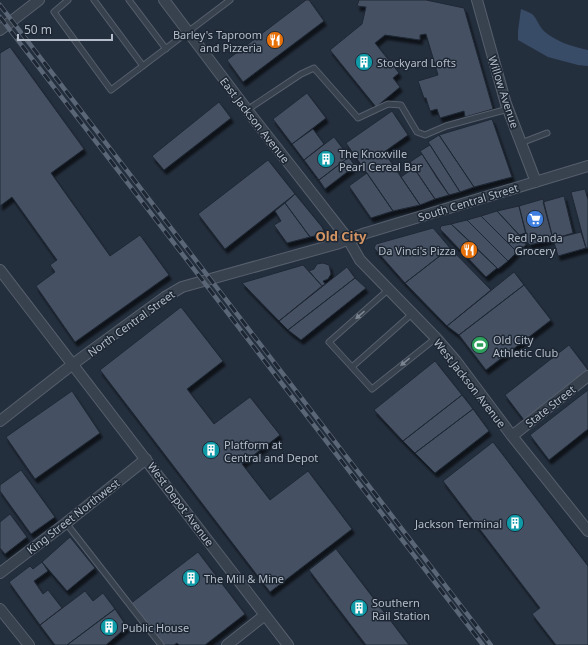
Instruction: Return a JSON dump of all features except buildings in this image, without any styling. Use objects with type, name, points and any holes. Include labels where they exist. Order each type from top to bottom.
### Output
[{"type":"street","points":[[0,30],[39,0]]},
{"type":"street","name":"East Jackson Avenue","points":[[164,0],[247,110],[348,239]]},
{"type":"street","name":"Willow Avenue","points":[[477,0],[508,109],[536,182]]},
{"type":"street","name":"South Central Street","points":[[348,239],[588,166]]},
{"type":"street","name":"West Jackson Avenue","points":[[348,239],[360,260],[436,338],[460,367],[512,436],[588,531]]},
{"type":"street","name":"North Central Street","points":[[0,421],[73,364],[165,297],[182,287],[336,244],[348,239]]},
{"type":"street","name":"West Depot Avenue","points":[[0,270],[288,645]]},
{"type":"street","name":"State Street","points":[[512,436],[588,376]]},
{"type":"street","name":"King Street Northwest","points":[[0,573],[146,459]]},
{"type":"street","points":[[0,609],[29,645]]},
{"type":"street","points":[[227,645],[265,615]]},
{"type":"lane","points":[[68,0],[54,12],[111,90],[230,0]]},
{"type":"lane","points":[[94,0],[143,66]]},
{"type":"lane","points":[[129,0],[166,49]]},
{"type":"lane","points":[[247,110],[301,74],[314,68],[358,118],[388,104],[401,105],[417,132],[425,135],[446,126],[508,109]]},
{"type":"lane","points":[[521,143],[547,133]]},
{"type":"lane","points":[[389,289],[328,342],[372,389],[436,338]]},
{"type":"lane","points":[[352,367],[412,313]]},
{"type":"lane","points":[[66,522],[161,645]]},
{"type":"water","points":[[521,9],[532,14],[543,30],[550,36],[571,46],[588,50],[588,66],[578,65],[548,57],[518,40]]},
{"type":"railway","points":[[0,5],[491,645]]},
{"type":"railway","points":[[0,17],[483,645]]},
{"type":"place","name":"Barley's Taproom and Pizzeria","points":[[275,40]]},
{"type":"place","name":"Stockyard Lofts","points":[[364,62]]},
{"type":"place","name":"The Knoxville Pearl Cereal Bar","points":[[326,159]]},
{"type":"place","name":"Red Panda Grocery","points":[[535,219]]},
{"type":"place","name":"Da Vinci's Pizza","points":[[469,250]]},
{"type":"place","name":"Old City Athletic Club","points":[[480,345]]},
{"type":"place","name":"Platform at Central and Depot","points":[[211,450]]},
{"type":"place","name":"Jackson Terminal","points":[[515,523]]},
{"type":"place","name":"The Mill & Mine","points":[[191,578]]},
{"type":"place","name":"Southern Rail Station","points":[[359,608]]},
{"type":"place","name":"Public House","points":[[109,627]]},
{"type":"district","name":"Old City","points":[[341,236]]}]
